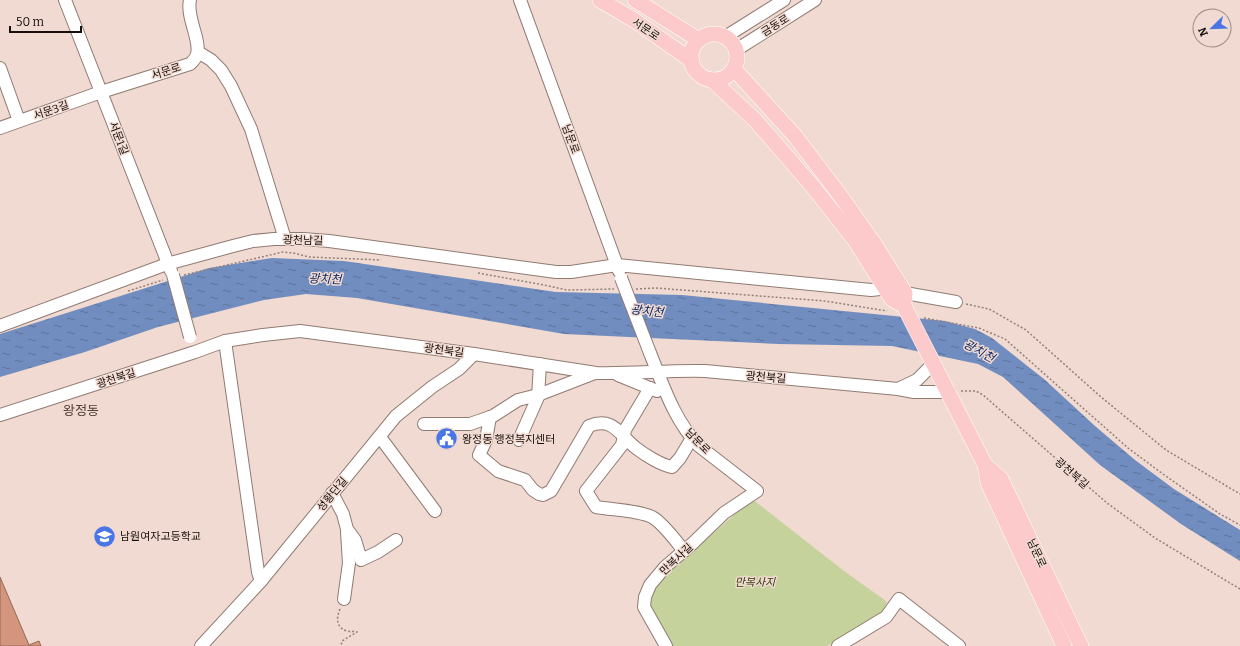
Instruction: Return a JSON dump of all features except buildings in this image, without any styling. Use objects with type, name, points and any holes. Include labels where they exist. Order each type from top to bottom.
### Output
[{"type":"main road","name":"서문로","points":[[600,0],[634,20],[692,61]]},
{"type":"main road","name":"서문로","points":[[634,0],[699,40]]},
{"type":"main road","points":[[712,34],[725,37],[732,43],[736,50],[737,57],[734,69],[727,76],[720,80],[712,80],[698,74],[692,61],[692,53],[694,46],[699,40],[712,34]]},
{"type":"main road","name":"남문로","points":[[734,69],[795,136],[873,242],[905,300],[932,361],[985,465],[988,484],[1064,646]]},
{"type":"main road","points":[[712,80],[755,120],[814,188],[854,239],[886,287],[892,299],[905,300]]},
{"type":"main road","points":[[814,188],[827,178]]},
{"type":"main road","name":"남문로","points":[[985,465],[1001,479],[1081,646]]},
{"type":"street","name":"서문1길","points":[[65,0],[170,270],[195,352]]},
{"type":"street","points":[[190,0],[190,17],[198,52],[211,60],[221,70],[231,86],[251,129],[285,239]]},
{"type":"street","name":"남문로","points":[[520,0],[621,278],[669,399],[676,413],[699,446],[757,491]]},
{"type":"street","name":"금동로","points":[[725,37],[784,0]]},
{"type":"street","name":"금동로","points":[[736,50],[815,0]]},
{"type":"street","name":"서문로","points":[[101,92],[190,64],[196,59],[198,52]]},
{"type":"street","points":[[0,68],[19,121]]},
{"type":"street","name":"서문3길","points":[[0,128],[101,92]]},
{"type":"street","name":"광천남길","points":[[0,326],[254,241],[285,239],[329,241],[556,272],[571,272],[617,265],[871,290],[886,287]]},
{"type":"street","points":[[905,300],[956,302]]},
{"type":"street","name":"광천북길","points":[[0,415],[195,352],[225,340],[300,331],[474,354],[596,373],[616,374],[705,371],[898,389],[914,392],[949,392]]},
{"type":"street","points":[[225,340],[258,572],[261,581]]},
{"type":"street","name":"성황단길","points":[[201,646],[261,581],[396,416],[432,387],[458,369],[474,354]]},
{"type":"street","points":[[898,389],[917,380],[932,361]]},
{"type":"street","points":[[519,440],[538,398],[540,364]]},
{"type":"street","points":[[424,424],[470,424],[490,417],[518,400],[538,395],[596,373]]},
{"type":"street","points":[[616,374],[650,388],[669,399]]},
{"type":"street","points":[[650,388],[625,430],[622,445],[586,491],[596,507],[641,513],[653,518],[666,529],[684,551]]},
{"type":"street","points":[[490,417],[486,440],[479,455],[498,471],[525,480],[533,490],[543,495],[552,491],[589,426],[596,423],[607,423],[619,430],[636,448],[664,466],[672,467],[680,458],[692,438]]},
{"type":"street","points":[[380,437],[435,511]]},
{"type":"street","name":"만복사길","points":[[666,646],[644,607],[645,597],[650,584],[724,513],[757,491]]},
{"type":"street","points":[[332,493],[343,514],[347,529],[349,563],[344,600]]},
{"type":"street","points":[[347,529],[355,540],[361,560],[378,552],[396,540]]},
{"type":"street","points":[[838,646],[886,617],[899,599],[959,646]]},
{"type":"path","points":[[956,302],[989,309],[1026,330],[1101,397],[1166,450],[1240,494]]},
{"type":"path","name":"광천북길","points":[[949,392],[976,391],[983,395],[1107,503],[1155,538],[1240,589]]},
{"type":"path","points":[[341,646],[342,641],[357,632],[345,631],[338,622],[337,616],[344,600]]},
{"type":"green space","name":"만복사지","points":[[751,500],[756,502],[844,571],[886,601],[887,603],[880,616],[827,646],[669,646],[649,607],[649,597],[654,588],[667,574]]},
{"type":"water","name":"광치천","points":[[272,258],[344,261],[556,292],[682,295],[945,321],[975,329],[992,338],[1044,379],[1135,460],[1174,489],[1240,530],[1240,561],[1181,524],[1100,465],[1003,377],[978,364],[892,346],[778,344],[564,334],[357,298],[306,294],[264,300],[158,327],[85,352],[0,377],[0,334],[209,268]]},
{"type":"place","name":"왕정동 행정복지센터","points":[[447,439]]},
{"type":"place","name":"남원여자고등학교","points":[[105,536]]},
{"type":"district","name":"왕정동","points":[[81,410]]}]
